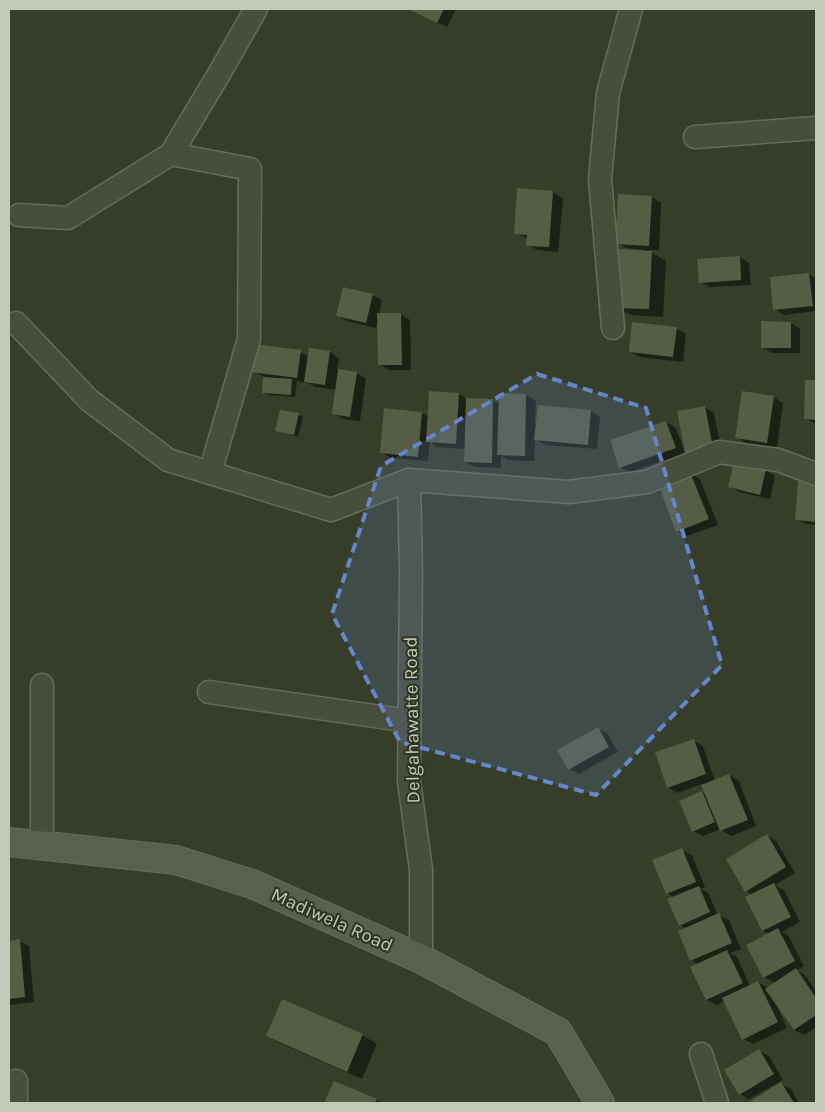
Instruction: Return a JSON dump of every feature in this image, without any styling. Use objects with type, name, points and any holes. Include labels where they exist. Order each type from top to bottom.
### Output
[{"type":"main road","name":"Madiwela Road","points":[[9,842],[176,860],[252,884],[421,959],[558,1032],[600,1103]]},
{"type":"street","points":[[19,215],[68,218],[170,154],[256,9]]},
{"type":"street","points":[[613,328],[600,179],[608,93],[631,9]]},
{"type":"street","points":[[695,137],[816,128]]},
{"type":"street","points":[[170,154],[250,168],[249,339],[210,473]]},
{"type":"street","points":[[16,323],[89,400],[168,460],[331,510],[409,480],[569,492],[647,482],[719,452],[778,460],[816,474]]},
{"type":"street","name":"Delgahawatte Road","points":[[409,480],[408,781],[421,870],[421,959]]},
{"type":"street","points":[[42,685],[42,846]]},
{"type":"street","points":[[209,692],[409,721]]},
{"type":"street","points":[[701,1054],[717,1103]]},
{"type":"street","points":[[16,1081],[16,1103]]},
{"type":"highlighted area","points":[[537,374],[646,408],[722,665],[596,795],[400,742],[332,614],[381,466]]},
{"type":"building","points":[[408,9],[444,9],[437,23]]},
{"type":"building","points":[[517,188],[553,191],[549,247],[526,246],[527,235],[514,234]]},
{"type":"building","points":[[618,194],[652,196],[649,246],[615,244]]},
{"type":"building","points":[[618,249],[652,251],[649,309],[615,308]]},
{"type":"building","points":[[740,256],[741,280],[699,283],[697,259]]},
{"type":"building","points":[[809,273],[813,306],[773,310],[770,277]]},
{"type":"building","points":[[343,287],[373,294],[366,323],[336,316]]},
{"type":"building","points":[[377,313],[401,313],[402,365],[378,365]]},
{"type":"building","points":[[761,321],[791,322],[791,348],[761,348]]},
{"type":"building","points":[[632,322],[677,327],[673,357],[629,352]]},
{"type":"building","points":[[254,344],[301,350],[297,378],[251,372]]},
{"type":"building","points":[[309,348],[330,351],[325,385],[304,382]]},
{"type":"building","points":[[338,369],[357,372],[350,417],[332,414]]},
{"type":"building","points":[[263,377],[292,379],[291,395],[262,393]]},
{"type":"building","points":[[805,380],[816,380],[816,420],[804,419]]},
{"type":"building","points":[[429,391],[459,393],[456,444],[426,442]]},
{"type":"building","points":[[742,391],[774,396],[767,443],[735,438]]},
{"type":"building","points":[[499,393],[526,394],[525,456],[497,455]]},
{"type":"building","points":[[466,398],[493,399],[492,463],[464,462]]},
{"type":"building","points":[[538,405],[591,410],[588,445],[534,440]]},
{"type":"building","points":[[705,406],[713,448],[685,453],[677,411]]},
{"type":"building","points":[[384,408],[422,412],[418,457],[380,453]]},
{"type":"building","points":[[280,410],[299,413],[294,435],[275,431]]},
{"type":"building","points":[[666,421],[676,448],[619,468],[610,440]]},
{"type":"building","points":[[734,461],[766,469],[760,495],[728,487]]},
{"type":"building","points":[[690,472],[709,519],[676,532],[658,484]]},
{"type":"building","points":[[798,481],[816,483],[816,522],[795,520]]},
{"type":"building","points":[[598,727],[609,747],[568,770],[557,750]]},
{"type":"building","points":[[694,739],[706,774],[667,788],[655,752]]},
{"type":"building","points":[[729,774],[748,820],[720,831],[701,785]]},
{"type":"building","points":[[702,791],[715,822],[692,832],[679,801]]},
{"type":"building","points":[[767,834],[786,867],[745,892],[726,859]]},
{"type":"building","points":[[682,848],[696,882],[666,894],[652,860]]},
{"type":"building","points":[[774,883],[791,917],[762,931],[745,897]]},
{"type":"building","points":[[699,886],[710,912],[679,926],[667,899]]},
{"type":"building","points":[[719,913],[732,943],[690,961],[678,931]]},
{"type":"building","points":[[778,928],[795,961],[763,978],[746,945]]},
{"type":"building","points":[[20,939],[25,997],[9,999],[9,941]]},
{"type":"building","points":[[727,950],[743,983],[706,1000],[690,967]]},
{"type":"building","points":[[796,968],[816,998],[816,1015],[794,1030],[765,989]]},
{"type":"building","points":[[758,981],[778,1022],[742,1040],[722,998]]},
{"type":"building","points":[[282,999],[363,1034],[347,1072],[266,1036]]},
{"type":"building","points":[[759,1049],[774,1074],[739,1095],[724,1070]]},
{"type":"building","points":[[334,1081],[377,1099],[375,1103],[324,1103]]},
{"type":"building","points":[[781,1082],[794,1103],[748,1103]]}]
